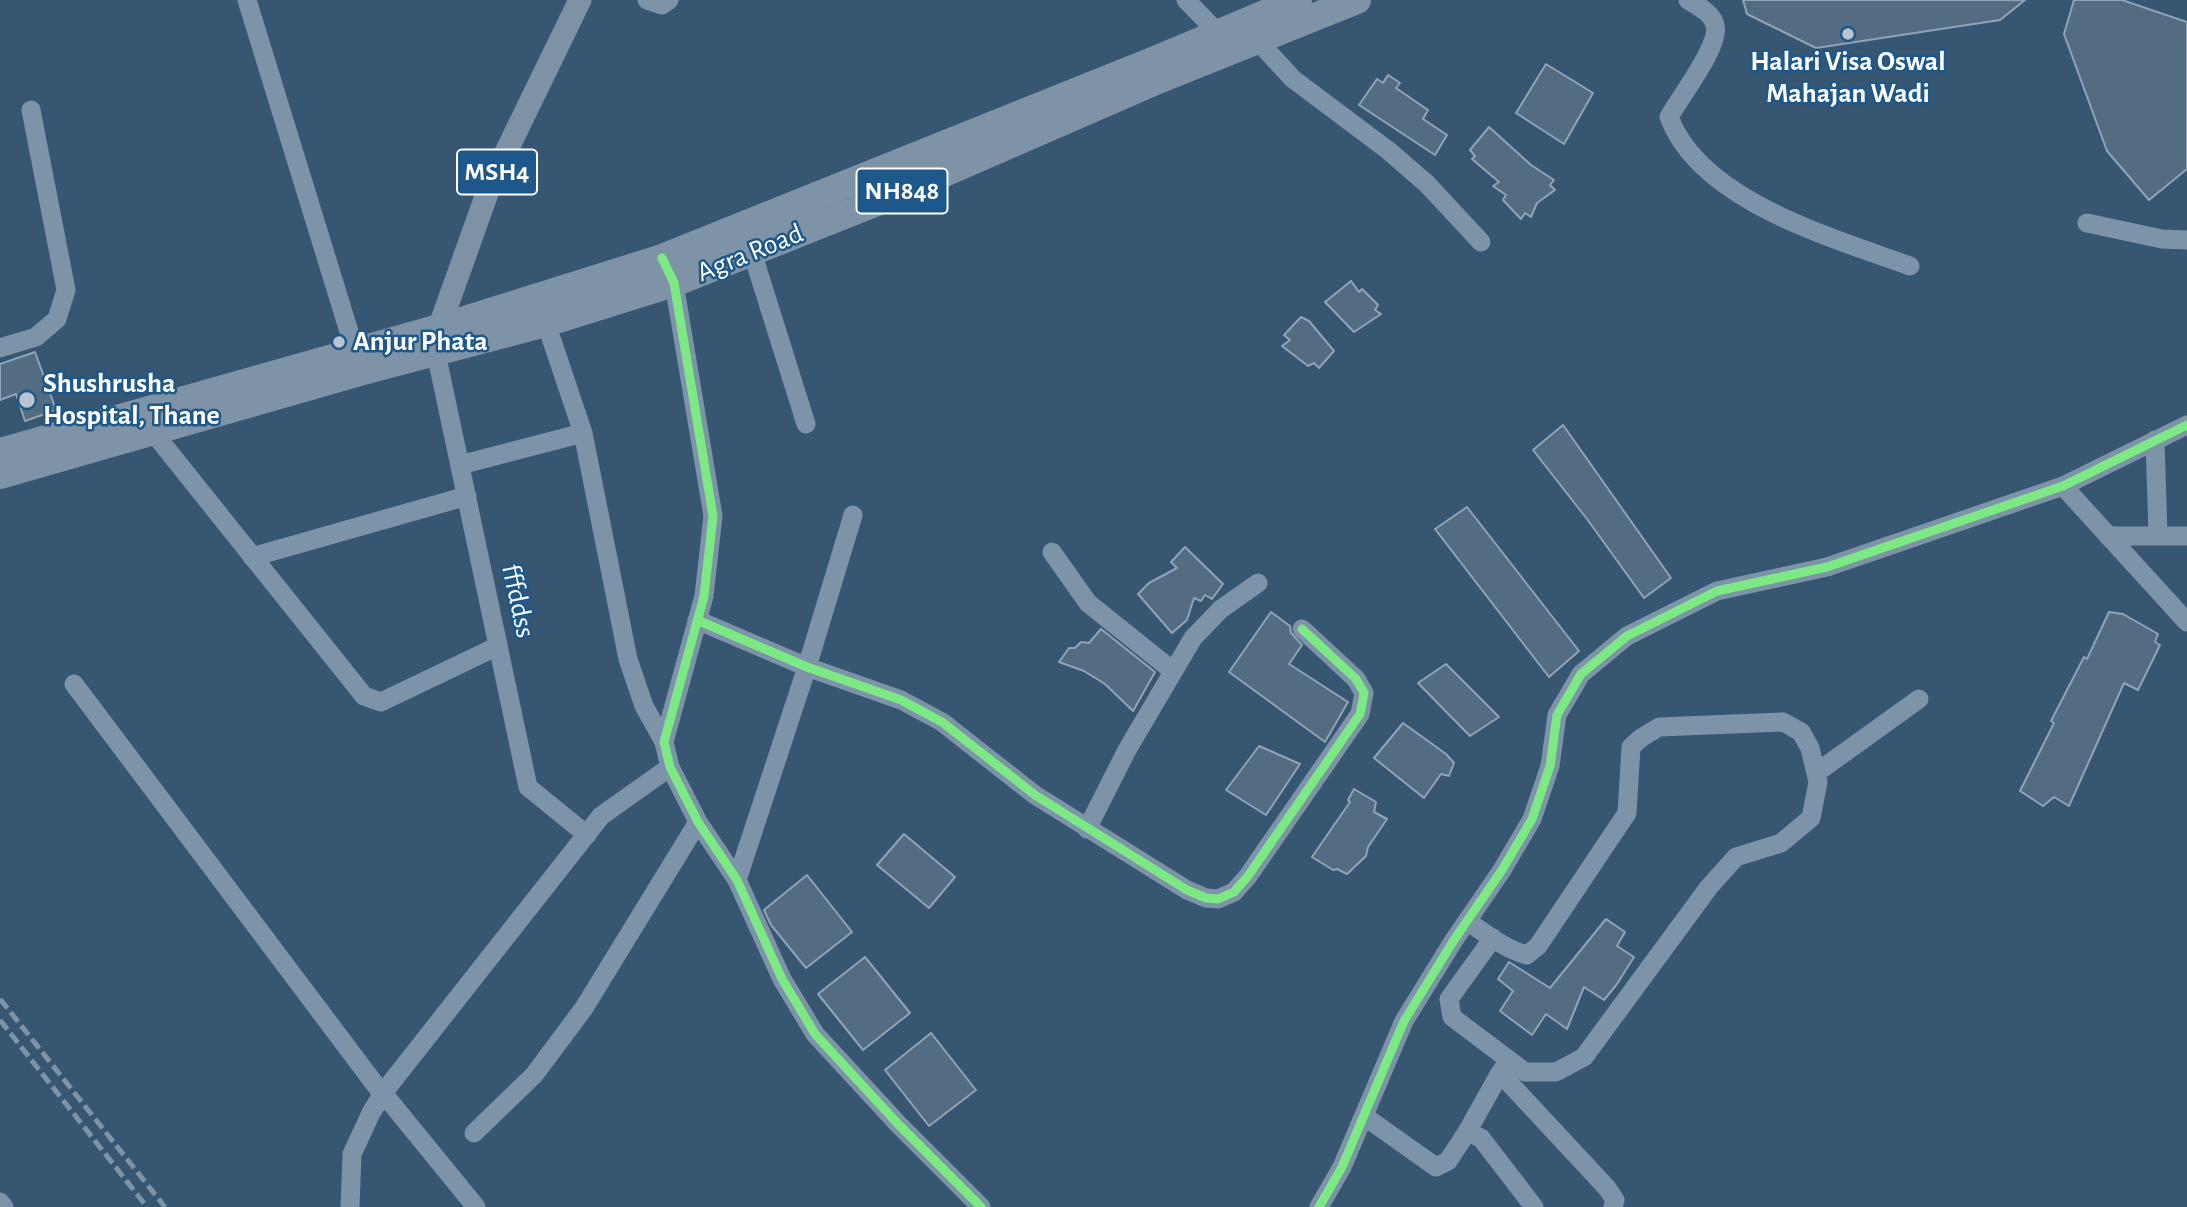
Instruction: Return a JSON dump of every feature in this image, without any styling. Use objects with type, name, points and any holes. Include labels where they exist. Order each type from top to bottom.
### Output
[{"type":"highway","name":"Agra Road","points":[[438,340],[546,323],[1298,0]]},
{"type":"highway","name":"Agra Road","points":[[438,340],[668,271],[752,252],[887,198],[1158,80],[1357,0]]},
{"type":"highway","name":"NH848","points":[[0,452],[438,340]]},
{"type":"highway","name":"NH848","points":[[0,475],[153,432],[358,362]]},
{"type":"main road","name":"MSH4","points":[[438,340],[490,185],[580,0]]},
{"type":"street","points":[[247,0],[358,362]]},
{"type":"street","points":[[647,0],[662,5],[669,0]]},
{"type":"street","points":[[1186,0],[1218,33]]},
{"type":"street","points":[[1688,0],[1709,14],[1715,25],[1715,37],[1704,61],[1669,117],[1675,133],[1691,155],[1710,174],[1770,212],[1910,266]]},
{"type":"street","points":[[1257,40],[1293,79],[1389,151],[1427,184],[1481,242]]},
{"type":"street","points":[[0,348],[36,337],[57,319],[66,290],[31,110]]},
{"type":"street","points":[[2087,223],[2162,239],[2187,240]]},
{"type":"street","points":[[752,252],[806,424]]},
{"type":"street","points":[[664,742],[704,596],[713,516],[668,271]]},
{"type":"street","points":[[546,323],[583,433],[628,659],[644,706],[664,742],[670,767],[698,822],[737,880],[782,979],[815,1034],[899,1125],[981,1207]]},
{"type":"street","name":"fffddss","points":[[438,340],[460,465],[528,787],[587,835]]},
{"type":"street","points":[[1319,1207],[1342,1167],[1404,1021],[1532,819],[1550,766],[1557,715],[1581,674],[1627,636],[1717,591],[1827,567],[2063,486],[2187,425]]},
{"type":"street","points":[[153,432],[363,696],[381,702],[498,646]]},
{"type":"street","points":[[460,465],[583,433]]},
{"type":"street","points":[[2155,440],[2158,536]]},
{"type":"street","points":[[2063,486],[2187,622]]},
{"type":"street","points":[[252,556],[467,496]]},
{"type":"street","points":[[737,880],[807,667],[853,515]]},
{"type":"street","points":[[2108,536],[2187,536]]},
{"type":"street","points":[[1052,552],[1088,603],[1173,671]]},
{"type":"street","points":[[1087,829],[1127,750],[1193,638],[1221,609],[1258,583]]},
{"type":"street","points":[[697,620],[807,667],[901,700],[942,722],[1035,795],[1087,829],[1187,890],[1206,898],[1218,899],[1234,892],[1248,876],[1360,714],[1364,693],[1356,679],[1302,629]]},
{"type":"street","points":[[74,684],[383,1094],[476,1207]]},
{"type":"street","points":[[1816,773],[1919,699]]},
{"type":"street","points":[[1467,921],[1512,951],[1527,955],[1538,946],[1627,813],[1631,747],[1659,727],[1783,722],[1801,732],[1810,748],[1818,782],[1811,818],[1781,843],[1736,857],[1709,887],[1584,1057],[1556,1072],[1525,1072],[1505,1067]]},
{"type":"street","points":[[350,1207],[352,1154],[383,1094],[601,816],[670,767]]},
{"type":"street","points":[[474,1133],[534,1075],[584,1008],[698,822]]},
{"type":"street","points":[[1493,938],[1449,999],[1452,1017],[1505,1067],[1607,1188],[1615,1200],[1613,1207]]},
{"type":"street","points":[[1364,1116],[1436,1167],[1448,1161],[1505,1067]]},
{"type":"street","points":[[1467,1132],[1481,1138],[1534,1207]]},
{"type":"street","points":[[0,1202],[4,1207]]},
{"type":"building","name":"Halari Visa Oswal Mahajan Wadi","points":[[1743,0],[2025,0],[2000,20],[1816,48],[1747,14]]},
{"type":"building","points":[[2074,0],[2122,0],[2187,22],[2187,169],[2149,200],[2107,151],[2064,34]]},
{"type":"building","points":[[1546,64],[1593,93],[1564,144],[1516,113]]},
{"type":"building","points":[[1388,75],[1400,83],[1396,88],[1428,110],[1423,119],[1447,135],[1435,155],[1359,105],[1377,79],[1383,83]]},
{"type":"building","points":[[1489,127],[1531,165],[1554,180],[1550,185],[1555,190],[1537,203],[1531,217],[1525,213],[1521,219],[1503,200],[1506,195],[1493,186],[1499,182],[1472,159],[1475,156],[1470,150]]},
{"type":"building","points":[[1351,281],[1359,292],[1362,289],[1378,305],[1375,310],[1381,314],[1354,332],[1325,302]]},
{"type":"building","points":[[1301,317],[1309,321],[1334,351],[1319,368],[1314,363],[1308,366],[1282,346],[1290,340],[1284,335]]},
{"type":"building","points":[[35,352],[56,410],[25,421],[16,394],[0,400],[0,364]]},
{"type":"building","points":[[1563,425],[1671,578],[1644,598],[1533,450]]},
{"type":"building","points":[[1467,507],[1579,651],[1549,677],[1435,529]]},
{"type":"building","points":[[1185,547],[1223,584],[1212,599],[1205,595],[1201,601],[1194,598],[1187,620],[1172,633],[1138,594],[1149,583],[1177,568],[1171,562]]},
{"type":"building","points":[[1271,612],[1290,626],[1291,633],[1302,645],[1289,664],[1348,702],[1325,742],[1229,672]]},
{"type":"building","points":[[2109,612],[2123,614],[2158,634],[2155,642],[2160,645],[2138,690],[2124,683],[2069,806],[2054,797],[2043,806],[2020,791],[2054,723],[2051,721],[2084,657],[2087,659]]},
{"type":"building","points":[[1101,629],[1155,672],[1133,711],[1105,684],[1084,671],[1059,662],[1069,648],[1075,648],[1081,642],[1089,643]]},
{"type":"building","points":[[1446,664],[1499,717],[1470,736],[1418,683]]},
{"type":"building","points":[[1403,723],[1446,754],[1454,763],[1449,776],[1441,774],[1424,798],[1374,758]]},
{"type":"building","points":[[1259,746],[1300,764],[1266,815],[1226,790]]},
{"type":"building","points":[[1354,789],[1376,802],[1374,812],[1387,819],[1368,847],[1366,856],[1347,874],[1333,870],[1312,857],[1350,802],[1348,800]]},
{"type":"building","points":[[904,834],[955,877],[929,908],[877,865]]},
{"type":"building","points":[[807,875],[852,932],[806,968],[771,925],[764,910]]},
{"type":"building","points":[[1606,919],[1625,932],[1617,946],[1634,957],[1604,1000],[1584,987],[1567,1029],[1546,1014],[1532,1035],[1500,1011],[1513,991],[1498,979],[1509,962],[1550,988]]},
{"type":"building","points":[[865,957],[910,1013],[863,1050],[818,994]]},
{"type":"building","points":[[931,1033],[976,1090],[929,1126],[885,1070]]},
{"type":"railway","points":[[0,999],[165,1207]]},
{"type":"railway","points":[[0,1020],[147,1207]]},
{"type":"cycle path","points":[[662,258],[674,283],[713,516],[704,596],[664,742],[670,767],[698,822],[737,880],[782,979],[815,1034],[899,1125],[981,1207]]},
{"type":"cycle path","points":[[1319,1207],[1342,1167],[1404,1021],[1532,819],[1550,766],[1557,715],[1581,674],[1627,636],[1717,591],[1827,567],[2063,486],[2187,425]]},
{"type":"cycle path","points":[[697,620],[807,667],[901,700],[942,722],[1035,795],[1187,890],[1206,898],[1218,899],[1234,892],[1248,876],[1360,714],[1364,693],[1356,679],[1302,629]]},
{"type":"place","name":"Halari Visa Oswal Mahajan Wadi","points":[[1848,34]]},
{"type":"place","name":"Anjur Phata","points":[[339,342]]},
{"type":"place","name":"Shushrusha Hospital, Thane","points":[[27,400]]}]
